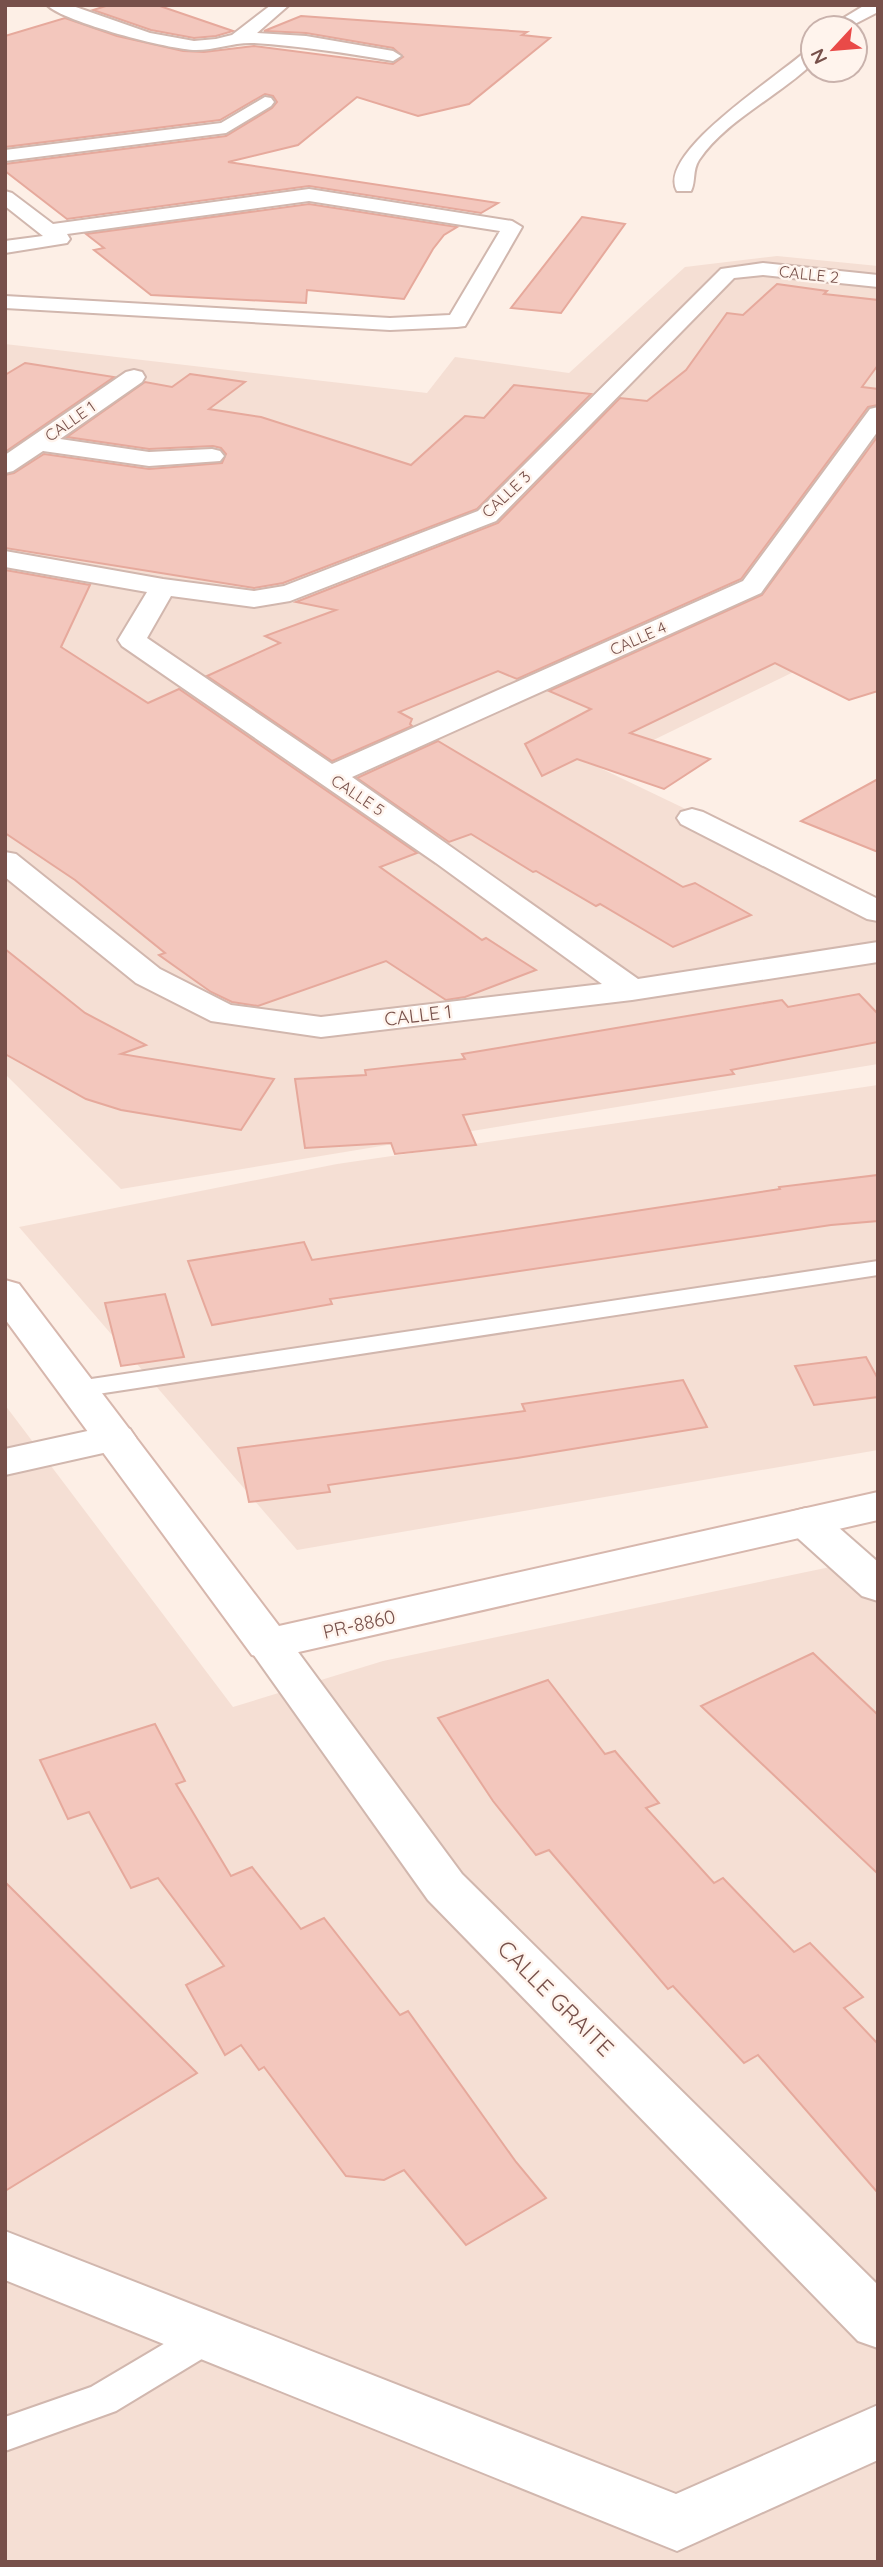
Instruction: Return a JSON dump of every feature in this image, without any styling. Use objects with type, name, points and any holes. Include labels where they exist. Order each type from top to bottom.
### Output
[{"type":"street","points":[[55,5],[159,41],[204,47],[240,37],[306,41],[393,56]]},
{"type":"street","points":[[240,37],[281,5]]},
{"type":"street","points":[[862,14],[875,7],[873,5]]},
{"type":"street","points":[[684,187],[684,171],[700,149],[716,133],[799,70]]},
{"type":"street","points":[[5,156],[226,128],[265,102]]},
{"type":"street","points":[[5,302],[390,324],[457,321],[512,227],[309,195],[49,231]]},
{"type":"street","points":[[5,247],[60,239],[6,199]]},
{"type":"street","name":"CALLE 2","points":[[740,272],[763,269],[878,281]]},
{"type":"street","name":"CALLE 3","points":[[5,558],[163,587],[254,598],[290,593],[487,516],[728,273],[740,272]]},
{"type":"street","name":"CALLE 1","points":[[5,466],[134,377]]},
{"type":"street","name":"CALLE 4","points":[[330,776],[752,587],[878,414]]},
{"type":"street","points":[[39,443],[149,459],[212,456]]},
{"type":"street","name":"CALLE 5","points":[[163,587],[132,640],[447,856],[632,990]]},
{"type":"street","points":[[692,818],[878,912]]},
{"type":"street","name":"CALLE 1","points":[[5,861],[148,976],[223,1014],[321,1027],[632,990],[878,952]]},
{"type":"street","points":[[5,1292],[268,1644]]},
{"type":"street","points":[[5,1462],[115,1438]]},
{"type":"street","name":"PR-8860","points":[[268,1644],[878,1506]]},
{"type":"street","points":[[806,1522],[878,1586]]},
{"type":"street","name":"CALLE GRAITE","points":[[268,1644],[445,1887],[878,2323]]},
{"type":"street","points":[[5,2255],[677,2523],[878,2431]]},
{"type":"lane","points":[[78,1389],[878,1268]]},
{"type":"lane","points":[[5,2434],[103,2399],[207,2337]]},
{"type":"shaded area","points":[[777,256],[878,266],[878,631],[598,767],[878,901],[878,1064],[121,1189],[5,1074],[5,344],[427,393],[455,357],[569,373],[685,267]]},
{"type":"shaded area","points":[[878,1085],[878,1450],[297,1550],[19,1227],[337,1164]]},
{"type":"shaded area","points":[[5,1405],[233,1707],[383,1661],[878,1557],[878,2562],[5,2562]]},
{"type":"building","points":[[109,5],[157,5],[233,31],[194,38],[151,30],[93,10]]},
{"type":"building","points":[[301,16],[527,32],[522,35],[550,38],[469,104],[418,116],[357,97],[298,145],[228,162],[498,203],[481,213],[309,186],[67,219],[5,171],[5,164],[226,136],[272,108],[277,102],[273,96],[265,94],[220,120],[5,147],[5,36],[65,18],[117,36],[183,51],[204,52],[254,46],[393,64],[403,57],[393,48],[306,33],[264,31]]},
{"type":"building","points":[[309,204],[457,227],[444,235],[433,249],[404,299],[307,290],[306,303],[151,295],[94,250],[104,248],[86,234]]},
{"type":"building","points":[[582,217],[625,224],[561,313],[511,308]]},
{"type":"building","points":[[777,284],[827,291],[824,294],[878,300],[878,365],[862,387],[878,389],[878,405],[868,407],[741,579],[517,679],[498,671],[399,712],[412,719],[412,726],[332,761],[207,676],[280,643],[265,636],[336,610],[296,602],[498,523],[620,398],[647,401],[686,370],[727,313],[743,315]]},
{"type":"building","points":[[25,363],[114,377],[5,452],[5,375]]},
{"type":"building","points":[[190,374],[245,382],[209,409],[261,417],[411,465],[465,416],[484,418],[514,385],[591,394],[477,509],[283,583],[254,588],[5,548],[5,475],[14,473],[44,454],[149,469],[222,463],[226,454],[221,448],[213,446],[149,449],[67,437],[145,382],[172,387]]},
{"type":"building","points":[[878,436],[878,691],[849,700],[775,663],[630,733],[710,759],[664,789],[577,759],[542,776],[525,744],[591,709],[549,691],[762,595]]},
{"type":"building","points":[[5,570],[90,585],[61,647],[148,703],[179,689],[417,853],[380,867],[482,940],[486,938],[536,970],[465,997],[446,1000],[386,961],[258,1006],[232,1002],[211,992],[159,955],[165,953],[75,880],[5,833]]},
{"type":"building","points":[[438,741],[683,887],[695,883],[751,915],[673,947],[600,904],[596,906],[536,871],[533,872],[471,834],[449,842],[357,778]]},
{"type":"building","points":[[878,779],[878,852],[801,821]]},
{"type":"building","points":[[5,949],[85,1013],[146,1045],[121,1054],[274,1079],[241,1130],[121,1110],[86,1099],[5,1054]]},
{"type":"building","points":[[859,994],[878,1014],[878,1042],[731,1070],[734,1074],[463,1115],[476,1145],[395,1154],[391,1143],[305,1148],[295,1079],[366,1075],[365,1070],[465,1059],[462,1054],[782,1000],[788,1007]]},
{"type":"building","points":[[878,1175],[878,1221],[831,1225],[330,1299],[332,1304],[212,1325],[188,1261],[304,1242],[312,1260],[780,1189],[779,1187]]},
{"type":"building","points":[[165,1294],[184,1357],[121,1366],[105,1303]]},
{"type":"building","points":[[866,1357],[878,1379],[878,1397],[814,1405],[795,1366]]},
{"type":"building","points":[[683,1380],[707,1427],[328,1485],[330,1492],[249,1502],[238,1448],[525,1411],[522,1404]]},
{"type":"building","points":[[813,1653],[878,1715],[878,1874],[701,1706]]},
{"type":"building","points":[[548,1680],[605,1754],[615,1751],[659,1803],[646,1808],[714,1883],[723,1878],[794,1952],[810,1943],[863,1997],[844,2008],[878,2044],[878,2193],[758,2055],[744,2063],[673,1986],[668,1989],[549,1850],[536,1855],[493,1801],[438,1718]]},
{"type":"building","points":[[155,1724],[185,1781],[176,1784],[231,1876],[252,1867],[301,1929],[324,1918],[400,2015],[408,2011],[516,2162],[546,2198],[466,2245],[404,2170],[384,2180],[346,2176],[264,2067],[259,2070],[241,2045],[225,2055],[186,1985],[224,1966],[158,1878],[131,1888],[89,1812],[68,1819],[40,1760]]},
{"type":"building","points":[[5,1882],[197,2073],[5,2191]]}]
